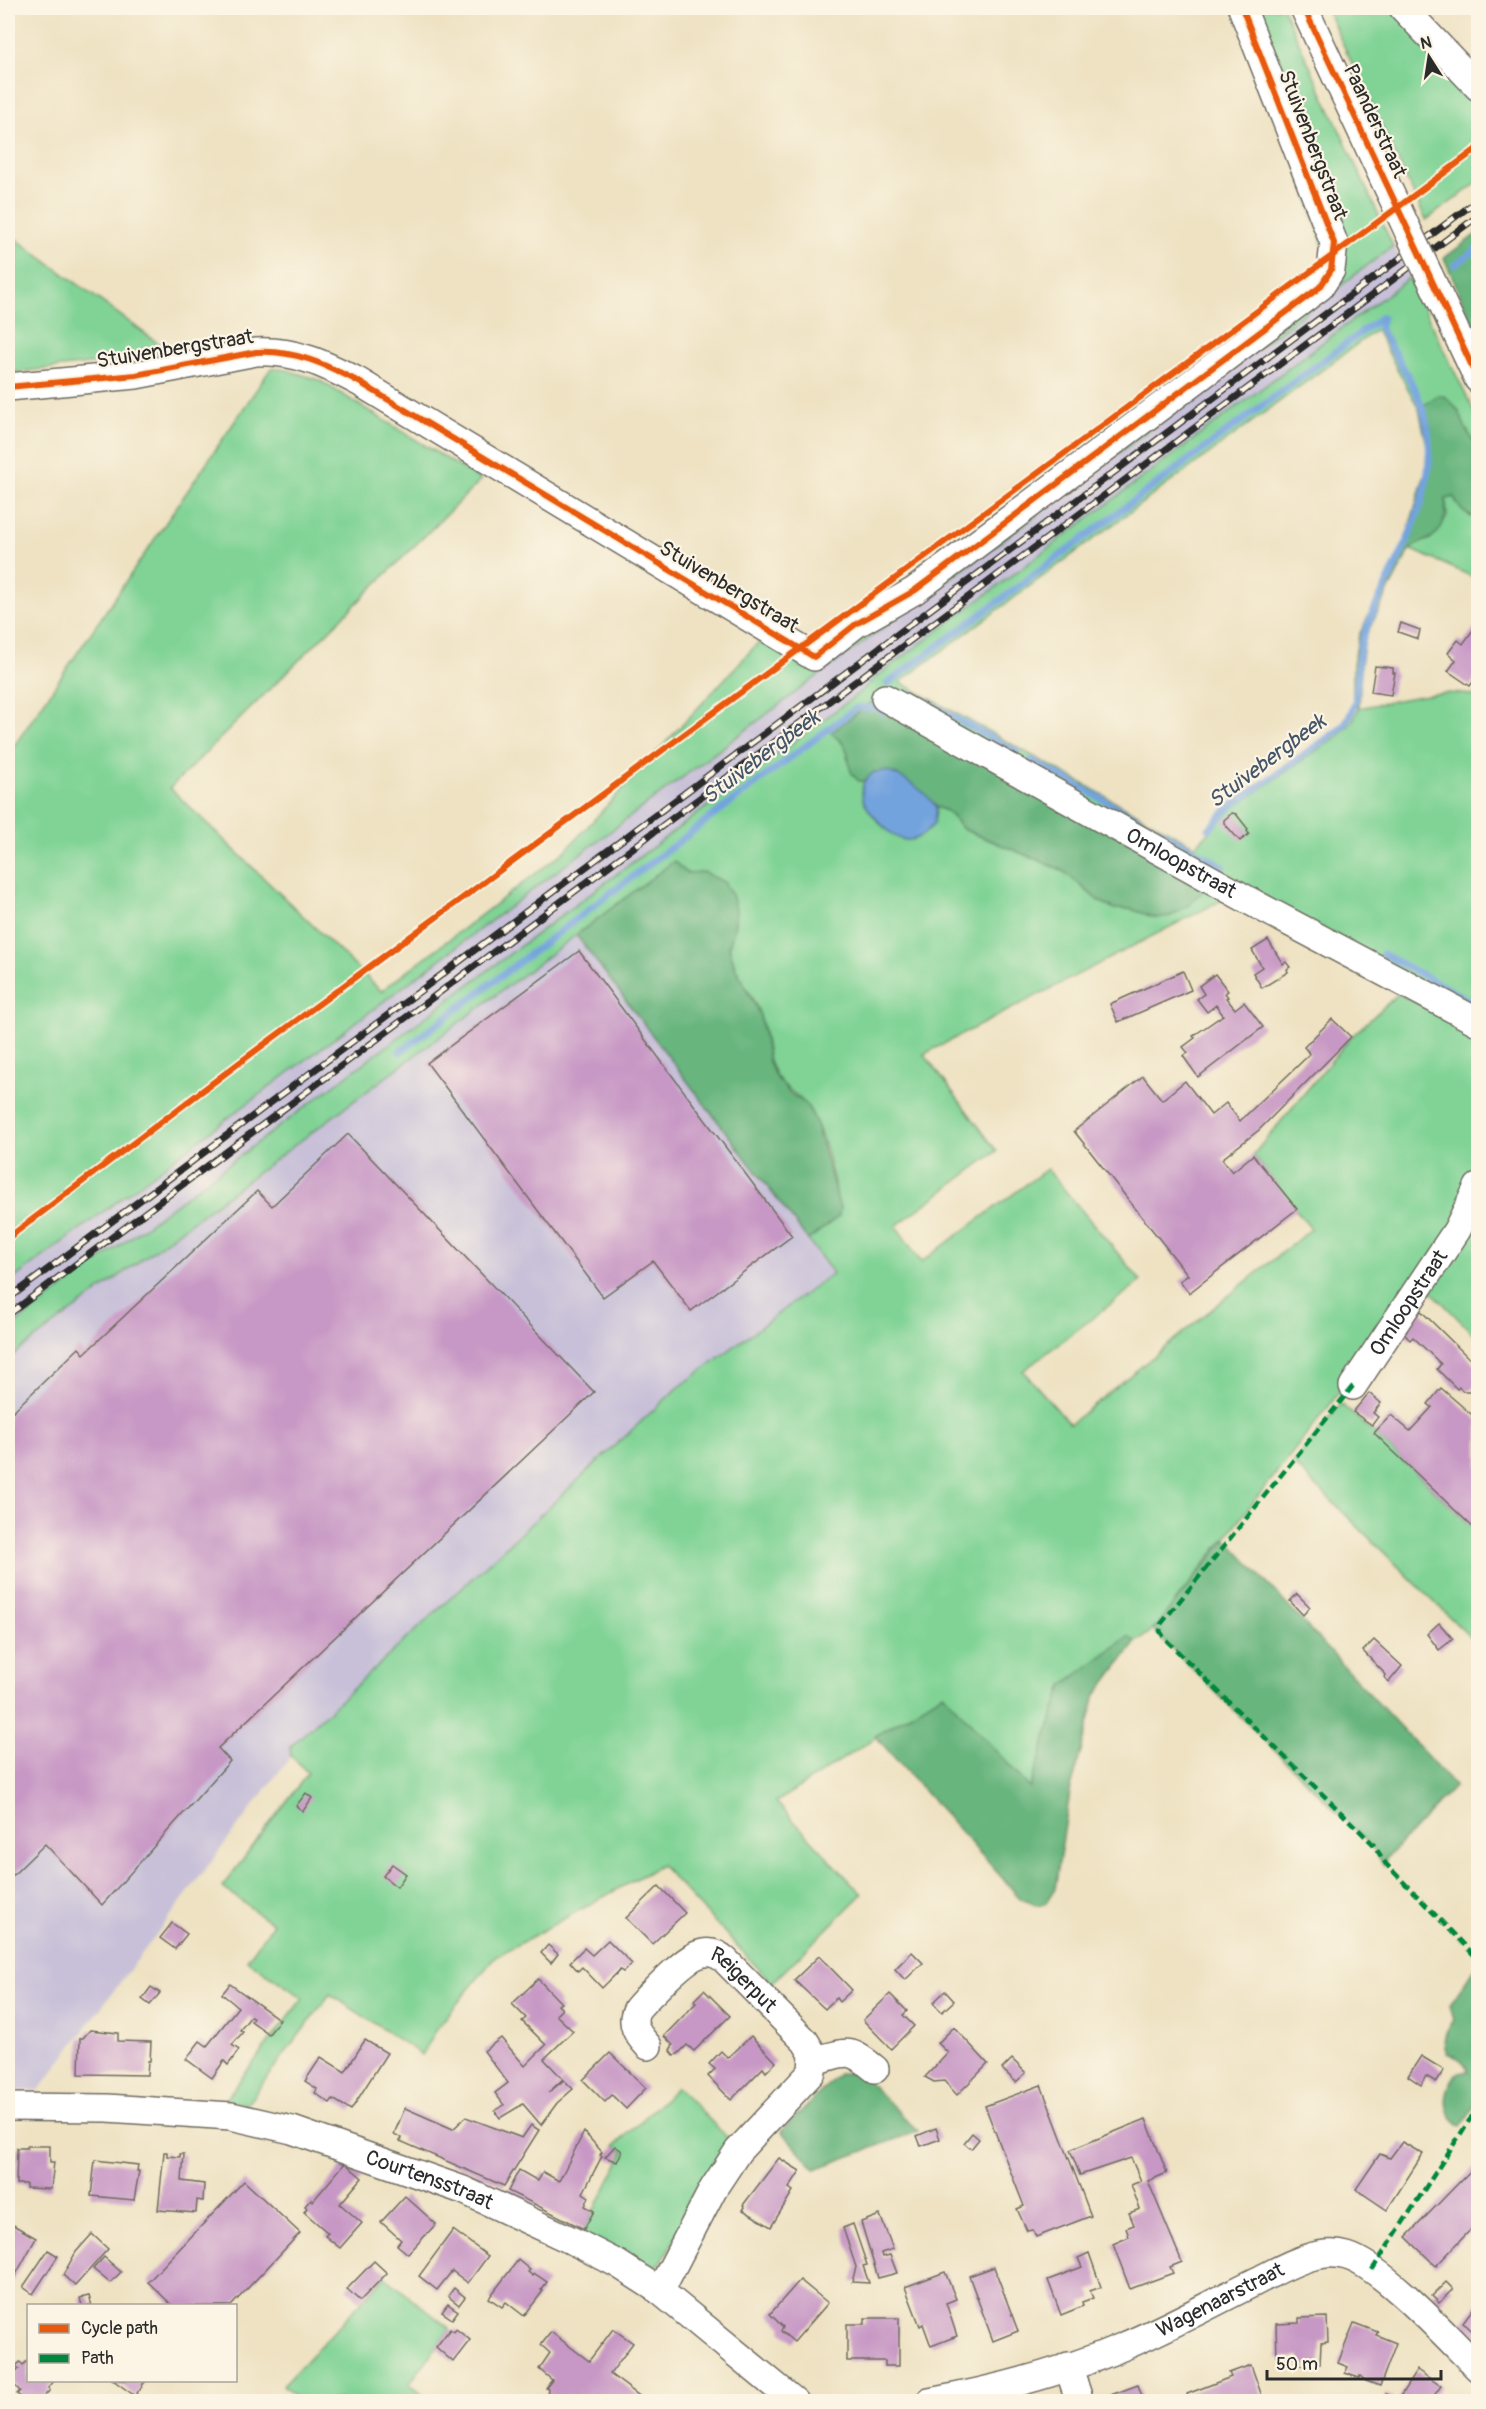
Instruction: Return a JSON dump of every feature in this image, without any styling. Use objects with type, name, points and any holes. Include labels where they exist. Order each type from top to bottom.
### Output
[{"type":"street","name":"Stuivenbergstraat","points":[[8,387],[136,375],[256,352],[275,351],[310,358],[359,382],[813,657],[856,624],[914,591],[1320,287],[1331,270],[1334,243],[1242,8]]},
{"type":"street","name":"Paanderstraat","points":[[1304,8],[1479,379]]},
{"type":"street","points":[[1403,8],[1479,87]]},
{"type":"street","name":"Omloopstraat","points":[[885,698],[1257,904],[1479,1022]]},
{"type":"street","name":"Omloopstraat","points":[[1353,1386],[1457,1230],[1479,1187]]},
{"type":"street","name":"Reigerput","points":[[648,2046],[635,2028],[634,2018],[638,2009],[687,1959],[701,1953],[711,1953],[725,1960],[805,2041],[811,2049],[814,2060]]},
{"type":"street","points":[[660,2291],[705,2204],[728,2167],[751,2137],[809,2077],[814,2060],[845,2052],[852,2053],[875,2069]]},
{"type":"street","name":"Courtensstraat","points":[[8,2107],[107,2108],[231,2116],[292,2130],[463,2190],[526,2218],[618,2264],[660,2291],[795,2402]]},
{"type":"street","name":"Wagenaarstraat","points":[[929,2402],[985,2390],[1068,2366],[1122,2347],[1304,2259],[1339,2254],[1365,2264],[1401,2294],[1479,2368]]},
{"type":"street","points":[[1068,2366],[1080,2402]]},
{"type":"shaded area","points":[[1394,246],[1413,286],[8,1337],[8,1278]]},
{"type":"shaded area","points":[[576,935],[833,1273],[674,1391],[290,1747],[291,1756],[39,2090],[8,2091],[8,1359]]},
{"type":"green space","points":[[1247,8],[1283,8],[1393,246],[1029,521],[823,672],[8,1283],[8,755],[271,368],[287,370],[319,380],[481,480],[170,788],[381,991],[564,852],[760,641],[815,667],[1334,281]]},
{"type":"green space","points":[[1326,8],[1396,8],[1478,92],[1478,182],[1426,220]]},
{"type":"green space","points":[[8,233],[170,352],[170,355],[8,373]]},
{"type":"green space","points":[[1478,233],[1478,336],[1444,258]]},
{"type":"green space","points":[[1409,278],[1478,420],[1478,448],[1458,410],[1426,404],[1419,409],[1376,330],[900,682],[1195,846],[1232,809],[1338,736],[1352,722],[1359,708],[1434,694],[1450,693],[1478,697],[1478,1013],[1189,855],[842,742],[848,752],[847,758],[859,781],[864,781],[863,793],[867,805],[875,818],[897,836],[910,839],[921,836],[931,825],[936,814],[936,807],[947,811],[963,829],[1062,870],[1099,901],[1115,909],[1131,909],[1156,918],[1171,916],[1208,886],[1228,897],[924,1054],[997,1151],[896,1226],[921,1262],[1047,1169],[1141,1281],[1023,1371],[1070,1424],[1311,1229],[1253,1155],[1351,1037],[1398,994],[1478,1034],[1478,1165],[1464,1207],[1411,1289],[1329,1406],[1153,1630],[1136,1642],[1129,1637],[1063,1685],[1030,1789],[943,1694],[776,1802],[862,1894],[772,1983],[661,1865],[495,1957],[438,2027],[422,2055],[330,1994],[247,2104],[224,2101],[303,1998],[247,1960],[273,1924],[222,1887],[308,1773],[291,1756],[290,1747],[674,1391],[833,1273],[808,1240],[839,1216],[828,1159],[818,1128],[807,1106],[783,1084],[771,1066],[760,1016],[735,967],[730,949],[735,919],[732,895],[686,873],[674,862],[8,1359],[8,1329],[859,693],[876,677]]},
{"type":"green space","points":[[1438,395],[1446,397],[1458,410],[1478,448],[1478,519],[1463,511],[1454,497],[1446,499],[1445,517],[1441,528],[1433,537],[1410,549],[1365,637],[1359,708],[1353,702],[1353,664],[1359,635],[1404,545],[1426,470],[1427,445],[1419,409]]},
{"type":"green space","points":[[1454,497],[1469,516],[1478,519],[1478,579],[1410,549],[1430,539],[1447,517],[1446,499]]},
{"type":"green space","points":[[874,700],[1208,886],[1190,904],[1171,916],[1156,918],[1131,909],[1115,909],[1099,901],[1062,870],[963,829],[947,811],[936,807],[924,793],[895,774],[874,772],[864,781],[859,781],[851,771],[846,748],[831,733]]},
{"type":"green space","points":[[674,861],[686,873],[704,872],[724,882],[732,895],[736,910],[729,947],[735,967],[760,1015],[769,1062],[775,1076],[790,1093],[806,1104],[815,1120],[840,1208],[839,1216],[808,1240],[576,935]]},
{"type":"green space","points":[[1478,1198],[1478,1339],[1426,1286]]},
{"type":"green space","points":[[1341,1404],[1478,1532],[1478,1645],[1293,1463]]},
{"type":"green space","points":[[1226,1539],[1455,1786],[1386,1859],[1384,1865],[1371,1846],[1153,1630]]},
{"type":"green space","points":[[1129,1636],[1136,1642],[1096,1695],[1070,1792],[1055,1889],[1046,1903],[1037,1905],[1021,1899],[875,1736],[943,1693],[1030,1788],[1063,1685]]},
{"type":"green space","points":[[1476,1965],[1478,1968],[1478,2101],[1462,2126],[1450,2115],[1446,2102],[1449,2088],[1456,2074],[1468,2071],[1463,2062],[1447,2053],[1444,2040],[1454,2020],[1450,2005]]},
{"type":"green space","points":[[840,2073],[859,2073],[918,2131],[815,2169],[781,2131]]},
{"type":"green space","points":[[677,2087],[733,2143],[660,2264],[648,2267],[581,2236],[624,2152],[615,2146]]},
{"type":"green space","points":[[385,2277],[450,2329],[409,2384],[431,2401],[299,2401],[283,2385]]},
{"type":"water","points":[[886,771],[914,785],[927,795],[936,807],[934,824],[918,837],[906,840],[894,835],[881,824],[865,804],[862,794],[864,781],[874,772]]},
{"type":"building","points":[[1401,623],[1420,630],[1418,639],[1398,632]]},
{"type":"building","points":[[1478,623],[1478,675],[1470,686],[1448,671],[1456,660],[1448,653],[1458,640],[1463,644]]},
{"type":"building","points":[[1375,666],[1393,668],[1393,673],[1395,673],[1391,695],[1371,692]]},
{"type":"building","points":[[1232,813],[1236,814],[1248,829],[1249,834],[1240,841],[1224,823],[1224,820]]},
{"type":"building","points":[[1268,940],[1283,964],[1286,962],[1290,967],[1287,969],[1288,972],[1262,988],[1253,973],[1262,967],[1252,950]]},
{"type":"building","points":[[579,951],[792,1236],[691,1311],[653,1261],[603,1297],[427,1063]]},
{"type":"building","points":[[1183,971],[1191,990],[1118,1022],[1110,1004]]},
{"type":"building","points":[[1215,974],[1228,991],[1225,993],[1228,997],[1226,998],[1235,1009],[1244,1002],[1263,1027],[1198,1077],[1183,1056],[1188,1053],[1183,1047],[1195,1038],[1193,1036],[1223,1015],[1216,1005],[1207,1012],[1197,999],[1204,994],[1199,986]]},
{"type":"building","points":[[1332,1019],[1351,1037],[1259,1130],[1222,1159],[1232,1172],[1253,1155],[1297,1209],[1189,1293],[1180,1281],[1188,1275],[1074,1131],[1143,1076],[1162,1100],[1185,1081],[1211,1115],[1226,1103],[1240,1121],[1310,1054],[1304,1047]]},
{"type":"building","points":[[348,1134],[594,1392],[218,1748],[230,1761],[102,1905],[45,1844],[8,1880],[8,1416],[79,1348],[84,1354],[257,1191],[272,1206]]},
{"type":"building","points":[[1421,1311],[1478,1367],[1478,1381],[1470,1391],[1463,1391],[1459,1387],[1457,1389],[1437,1369],[1441,1364],[1413,1337],[1410,1340],[1404,1334],[1407,1331],[1405,1328]]},
{"type":"building","points":[[1441,1388],[1478,1420],[1478,1532],[1374,1433],[1391,1415],[1410,1431],[1432,1407],[1428,1404]]},
{"type":"building","points":[[1369,1393],[1381,1403],[1373,1413],[1378,1417],[1372,1425],[1353,1412]]},
{"type":"building","points":[[1297,1594],[1310,1607],[1303,1615],[1290,1601]]},
{"type":"building","points":[[1439,1623],[1453,1639],[1439,1650],[1427,1634]]},
{"type":"building","points":[[1374,1640],[1402,1666],[1389,1682],[1385,1678],[1386,1675],[1363,1651]]},
{"type":"building","points":[[306,1793],[312,1798],[303,1811],[296,1806]]},
{"type":"building","points":[[392,1864],[406,1874],[397,1887],[383,1876]]},
{"type":"building","points":[[659,1886],[685,1913],[652,1944],[626,1918]]},
{"type":"building","points":[[172,1923],[187,1934],[175,1949],[160,1938]]},
{"type":"building","points":[[608,1940],[632,1964],[623,1972],[620,1970],[602,1988],[582,1967],[578,1971],[570,1962],[584,1948],[592,1955]]},
{"type":"building","points":[[548,1945],[558,1954],[551,1963],[541,1953]]},
{"type":"building","points":[[912,1952],[923,1963],[905,1980],[895,1969]]},
{"type":"building","points":[[819,1956],[852,1990],[839,2002],[836,1998],[825,2009],[794,1980]]},
{"type":"building","points":[[538,1979],[561,2003],[558,2005],[562,2009],[556,2015],[573,2031],[544,2059],[563,2079],[548,2093],[564,2080],[573,2089],[557,2103],[541,2125],[523,2104],[500,2118],[495,2111],[504,2105],[495,2093],[508,2083],[484,2051],[501,2038],[525,2066],[546,2045],[522,2021],[526,2018],[512,2004]]},
{"type":"building","points":[[230,1984],[280,2020],[269,2034],[251,2021],[253,2018],[251,2016],[240,2030],[243,2032],[232,2045],[239,2050],[228,2065],[224,2061],[212,2078],[186,2059],[200,2041],[207,2046],[238,2007],[222,1994]]},
{"type":"building","points":[[151,1987],[160,1993],[150,2005],[142,1999]]},
{"type":"building","points":[[704,1990],[730,2016],[694,2051],[687,2045],[674,2055],[670,2050],[673,2045],[664,2036],[696,2003],[694,2000]]},
{"type":"building","points":[[945,1991],[954,2001],[942,2012],[933,2003]]},
{"type":"building","points":[[890,1994],[907,2011],[903,2015],[914,2026],[891,2049],[863,2020]]},
{"type":"building","points":[[954,2027],[988,2064],[957,2095],[944,2081],[934,2082],[925,2077],[948,2053],[938,2043]]},
{"type":"building","points":[[90,2030],[118,2033],[118,2041],[151,2042],[147,2075],[79,2074],[80,2038],[83,2038]]},
{"type":"building","points":[[751,2036],[776,2062],[766,2072],[763,2068],[731,2100],[708,2076],[715,2069],[709,2064],[721,2051],[728,2058]]},
{"type":"building","points":[[365,2040],[387,2053],[351,2110],[333,2099],[330,2103],[315,2093],[317,2089],[305,2081],[321,2057],[345,2072]]},
{"type":"building","points":[[610,2053],[646,2088],[626,2109],[612,2095],[605,2102],[583,2080]]},
{"type":"building","points":[[1421,2056],[1444,2070],[1436,2082],[1426,2076],[1421,2085],[1408,2076]]},
{"type":"building","points":[[1012,2059],[1026,2073],[1016,2082],[1002,2069]]},
{"type":"building","points":[[1041,2085],[1091,2216],[1036,2237],[1033,2230],[1027,2231],[1017,2209],[1024,2206],[985,2106]]},
{"type":"building","points":[[405,2108],[453,2129],[466,2117],[522,2138],[531,2125],[539,2130],[504,2186],[400,2141],[402,2138],[394,2134]]},
{"type":"building","points":[[1146,2119],[1167,2173],[1148,2181],[1182,2262],[1170,2267],[1173,2273],[1130,2289],[1113,2244],[1129,2237],[1126,2228],[1134,2225],[1129,2213],[1140,2209],[1131,2185],[1141,2181],[1131,2158],[1080,2175],[1070,2150]]},
{"type":"building","points":[[936,2128],[940,2139],[921,2146],[917,2136]]},
{"type":"building","points":[[584,2132],[602,2152],[600,2155],[602,2156],[583,2193],[589,2197],[585,2206],[594,2211],[584,2229],[508,2191],[519,2170],[538,2181],[543,2172],[559,2181]]},
{"type":"building","points":[[972,2133],[979,2139],[971,2149],[964,2143]]},
{"type":"building","points":[[1402,2142],[1423,2154],[1387,2210],[1356,2189],[1380,2154],[1390,2158]]},
{"type":"building","points":[[27,2146],[50,2146],[50,2162],[54,2162],[51,2189],[26,2188],[26,2184],[16,2184],[17,2148],[27,2148]]},
{"type":"building","points":[[615,2146],[622,2151],[617,2162],[605,2157]]},
{"type":"building","points":[[164,2152],[167,2152],[167,2156],[180,2157],[180,2154],[184,2154],[182,2181],[204,2184],[203,2201],[197,2200],[196,2213],[158,2210]]},
{"type":"building","points":[[779,2158],[800,2171],[789,2188],[793,2191],[771,2227],[743,2210],[745,2207],[743,2205]]},
{"type":"building","points":[[95,2160],[138,2165],[134,2200],[91,2196]]},
{"type":"building","points":[[345,2163],[362,2178],[340,2204],[362,2223],[340,2248],[325,2236],[328,2233],[304,2212],[307,2208],[305,2206],[311,2199],[313,2201]]},
{"type":"building","points":[[1478,2163],[1478,2222],[1436,2266],[1406,2237]]},
{"type":"building","points":[[244,2181],[300,2233],[233,2304],[171,2304],[148,2282]]},
{"type":"building","points":[[405,2196],[436,2224],[408,2254],[397,2245],[401,2240],[381,2222]]},
{"type":"building","points":[[880,2215],[893,2249],[881,2253],[882,2257],[890,2255],[897,2273],[878,2278],[861,2222]]},
{"type":"building","points":[[8,2222],[36,2238],[8,2289]]},
{"type":"building","points":[[853,2224],[867,2265],[863,2266],[869,2283],[852,2282],[856,2267],[843,2228]]},
{"type":"building","points":[[453,2230],[488,2256],[468,2283],[452,2271],[437,2290],[419,2276]]},
{"type":"building","points":[[92,2234],[108,2249],[75,2286],[63,2275],[76,2252]]},
{"type":"building","points":[[48,2250],[58,2256],[33,2294],[23,2287]]},
{"type":"building","points":[[1089,2253],[1101,2287],[1090,2291],[1093,2298],[1082,2302],[1083,2306],[1061,2315],[1048,2280],[1082,2267],[1078,2258]]},
{"type":"building","points":[[104,2257],[121,2272],[110,2283],[93,2269]]},
{"type":"building","points":[[518,2260],[530,2270],[528,2272],[533,2276],[535,2274],[547,2282],[524,2316],[506,2302],[502,2307],[489,2298]]},
{"type":"building","points":[[374,2261],[387,2273],[360,2301],[347,2289]]},
{"type":"building","points":[[994,2267],[1018,2331],[993,2341],[969,2276]]},
{"type":"building","points":[[945,2272],[956,2299],[946,2303],[957,2336],[931,2346],[923,2324],[920,2326],[905,2287]]},
{"type":"building","points":[[800,2280],[828,2303],[794,2342],[781,2331],[783,2327],[770,2314]]},
{"type":"building","points":[[1446,2282],[1453,2289],[1439,2303],[1432,2296]]},
{"type":"building","points":[[454,2288],[465,2297],[459,2305],[448,2296]]},
{"type":"building","points":[[89,2296],[91,2304],[82,2304],[80,2298]]},
{"type":"building","points":[[1478,2302],[1478,2337],[1463,2322]]},
{"type":"building","points":[[448,2304],[458,2311],[452,2319],[442,2312]]},
{"type":"building","points":[[1327,2317],[1328,2342],[1321,2343],[1320,2364],[1300,2365],[1300,2357],[1277,2358],[1276,2324],[1299,2323],[1299,2318]]},
{"type":"building","points":[[865,2318],[899,2318],[899,2366],[885,2366],[885,2361],[847,2361],[847,2324],[865,2324]]},
{"type":"building","points":[[1354,2323],[1378,2332],[1376,2335],[1396,2343],[1380,2386],[1360,2376],[1359,2378],[1345,2373],[1348,2367],[1338,2363]]},
{"type":"building","points":[[450,2329],[454,2332],[456,2329],[470,2340],[453,2362],[436,2347]]},
{"type":"building","points":[[613,2329],[633,2343],[610,2374],[642,2398],[639,2402],[594,2402],[590,2398],[587,2402],[546,2402],[548,2389],[546,2388],[552,2380],[539,2369],[550,2353],[541,2345],[551,2332],[589,2361]]},
{"type":"building","points":[[27,2361],[27,2382],[53,2382],[48,2388],[50,2390],[39,2402],[26,2402],[17,2394],[20,2391],[9,2380],[19,2369],[16,2366],[20,2362],[23,2365]]},
{"type":"building","points":[[1251,2365],[1264,2402],[1190,2402],[1187,2394],[1231,2377],[1229,2373]]},
{"type":"building","points":[[1417,2370],[1441,2386],[1433,2397],[1436,2399],[1435,2402],[1383,2402],[1386,2394],[1397,2401]]},
{"type":"building","points":[[116,2382],[145,2382],[135,2396]]},
{"type":"building","points":[[1138,2385],[1144,2402],[1110,2402],[1108,2396]]},
{"type":"waterway","name":"Stuivebergbeek","points":[[1455,265],[1478,248]]},
{"type":"waterway","points":[[887,684],[1382,317]]},
{"type":"waterway","name":"Stuivebergbeek","points":[[1209,829],[1230,807],[1340,729],[1353,708],[1360,647],[1364,634],[1413,525],[1423,497],[1429,468],[1429,439],[1423,410],[1410,380],[1380,329],[1382,317]]},
{"type":"waterway","points":[[913,695],[1017,752]]},
{"type":"waterway","name":"Stuivebergbeek","points":[[400,1052],[856,708],[876,708],[884,712]]},
{"type":"waterway","points":[[1031,760],[1223,866]]},
{"type":"waterway","points":[[1383,954],[1478,1005]]},
{"type":"railway","points":[[8,1299],[1478,200]]},
{"type":"railway","points":[[8,1315],[1478,216]]},
{"type":"marked path","points":[[1353,1386],[1161,1624],[1160,1631],[1165,1639],[1373,1844],[1386,1864],[1478,1959]]},
{"type":"marked path","points":[[1372,2270],[1478,2107]]},
{"type":"cycle path","points":[[8,387],[136,375],[256,352],[284,353],[309,360],[334,369],[359,382],[814,657],[856,624],[914,591],[1320,287],[1331,270],[1334,243],[1242,8]]},
{"type":"cycle path","points":[[1304,8],[1478,379]]},
{"type":"cycle path","points":[[8,1238],[239,1063],[1478,148]]}]
